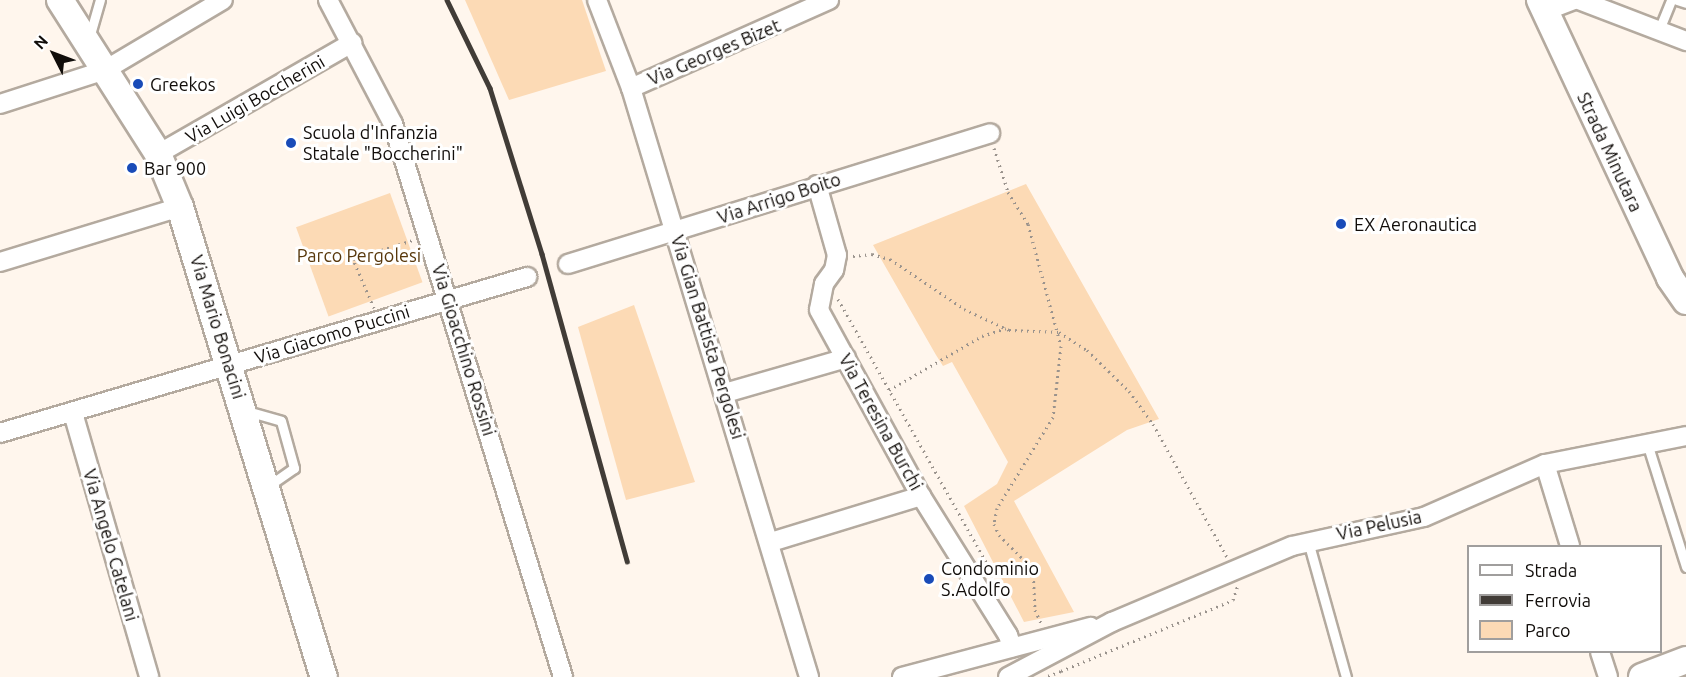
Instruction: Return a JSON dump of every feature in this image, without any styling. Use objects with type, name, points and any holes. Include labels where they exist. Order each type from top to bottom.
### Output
[{"type":"main road","name":"Via Mario Bonacini","points":[[60,0],[158,154],[180,207],[231,364],[324,677]]},
{"type":"main road","name":"Strada Minutara","points":[[1542,6],[1670,278],[1686,301]]},
{"type":"main road","points":[[1642,677],[1686,660]]},
{"type":"street","points":[[0,104],[105,70],[223,0]]},
{"type":"street","name":"Via Gioacchino Rossini","points":[[328,0],[393,124],[450,299],[563,677]]},
{"type":"street","name":"Via Gian Battista Pergolesi","points":[[597,0],[631,88],[771,543],[809,677]]},
{"type":"street","name":"Via Georges Bizet","points":[[631,88],[829,0]]},
{"type":"street","points":[[1542,6],[1573,0]]},
{"type":"street","points":[[1579,0],[1686,41]]},
{"type":"street","name":"Via Luigi Boccherini","points":[[158,154],[352,43]]},
{"type":"street","name":"Via Arrigo Boito","points":[[568,264],[989,133]]},
{"type":"street","name":"Via Teresina Burchi","points":[[817,185],[837,255],[834,270],[824,284],[819,310],[921,496],[1001,624],[1012,647]]},
{"type":"street","points":[[0,262],[180,207]]},
{"type":"street","name":"Via Giacomo Puccini","points":[[0,433],[527,277]]},
{"type":"street","points":[[725,393],[846,358]]},
{"type":"street","name":"Via Angelo Catelani","points":[[73,413],[149,677]]},
{"type":"street","name":"Via Pelusia","points":[[902,677],[1047,637],[1112,622],[1308,541],[1424,518],[1545,464],[1686,436]]},
{"type":"street","points":[[1545,464],[1570,545]]},
{"type":"street","points":[[771,543],[921,496]]},
{"type":"street","name":"Via Pelusia","points":[[1012,647],[1005,654],[1005,663],[1014,673],[1058,662],[1112,622]]},
{"type":"street","points":[[1601,653],[1608,677]]},
{"type":"lane","points":[[88,42],[100,0]]},
{"type":"lane","points":[[1659,30],[1671,0]]},
{"type":"lane","points":[[1677,0],[1686,3]]},
{"type":"lane","points":[[1647,443],[1686,567]]},
{"type":"lane","points":[[1308,541],[1346,677]]},
{"type":"path","points":[[989,133],[1008,192],[1028,224],[1059,332],[1061,372],[1053,417],[997,508],[994,524],[999,535],[1033,569],[1035,610],[1047,637]]},
{"type":"path","points":[[378,320],[353,259],[429,234]]},
{"type":"path","points":[[845,256],[872,254],[890,260],[964,309],[1006,328],[1059,332],[1087,350],[1129,391],[1186,478],[1236,569],[1238,588],[1233,600],[1058,662],[1046,677]]},
{"type":"path","points":[[832,289],[1017,618],[1001,624]]},
{"type":"path","points":[[889,390],[982,336],[1006,328]]},
{"type":"green space","points":[[465,0],[582,0],[606,71],[509,100]]},
{"type":"green space","points":[[1026,184],[1159,419],[1127,430],[1014,501],[1074,612],[1024,622],[964,506],[997,484],[1008,462],[952,362],[943,366],[873,245]]},
{"type":"green space","name":"Parco Pergolesi","points":[[390,193],[422,282],[329,316],[296,227]]},
{"type":"green space","points":[[634,305],[695,482],[626,500],[578,327]]},
{"type":"railway","points":[[447,0],[490,88],[542,254],[627,561]]},
{"type":"place","name":"Greekos","points":[[138,84]]},
{"type":"place","name":"Scuola d'Infanzia Statale \"Boccherini\"","points":[[291,143]]},
{"type":"place","name":"Bar 900","points":[[132,168]]},
{"type":"place","name":"EX Aeronautica","points":[[1341,224]]},
{"type":"place","name":"Condominio S.Adolfo","points":[[929,579]]}]
